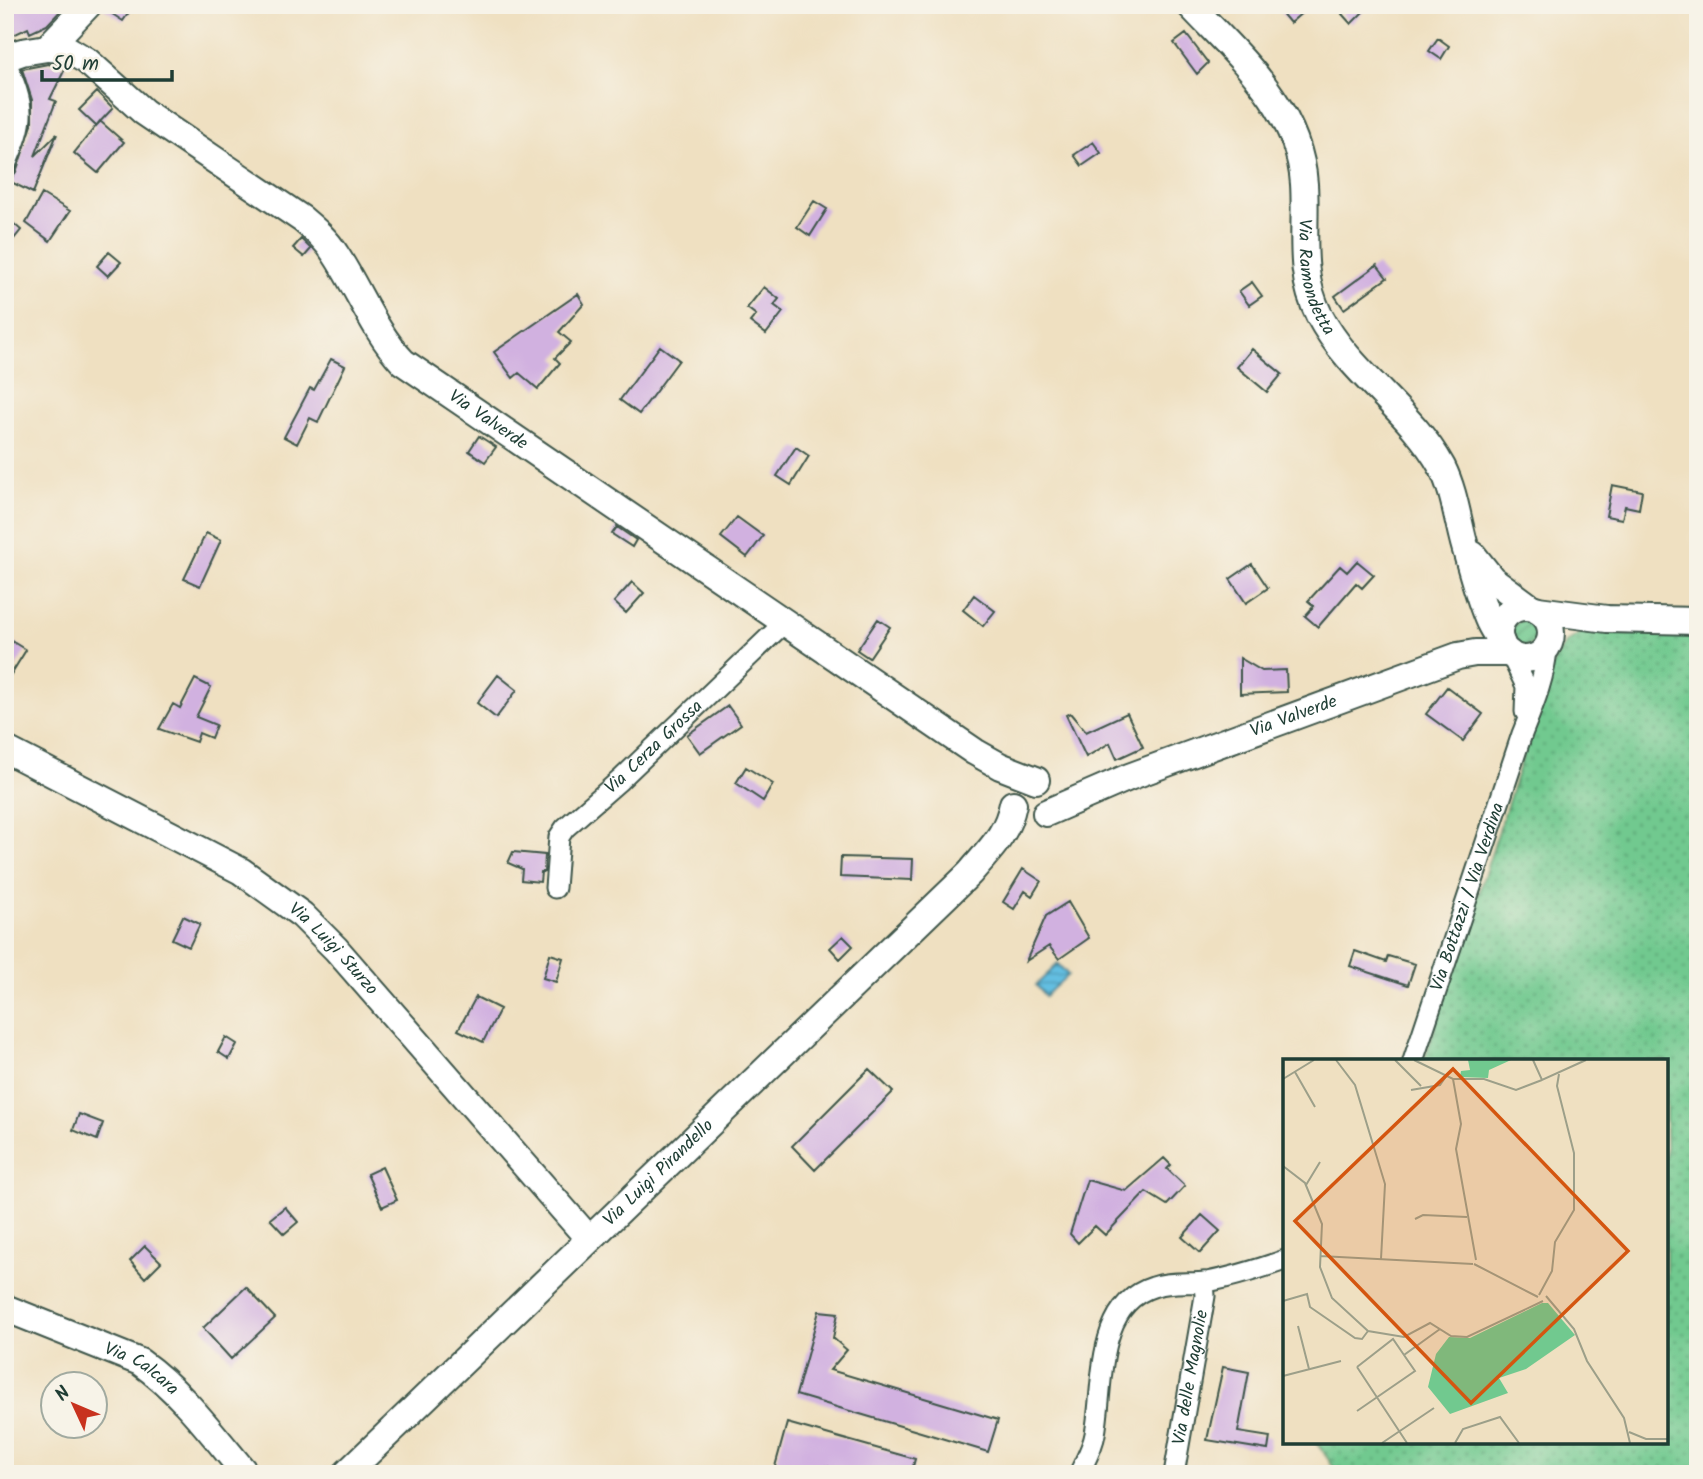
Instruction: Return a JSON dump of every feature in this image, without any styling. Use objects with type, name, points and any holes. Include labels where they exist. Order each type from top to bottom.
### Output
[{"type":"street","points":[[5,167],[18,139],[23,117],[20,95],[5,58],[47,48],[88,5]]},
{"type":"street","name":"Via Ramondetta","points":[[1190,5],[1278,102],[1300,155],[1304,184],[1304,259],[1318,313],[1359,371],[1405,415],[1430,449],[1452,490],[1464,542],[1488,622],[1513,630],[1546,616],[1552,635],[1548,646]]},
{"type":"street","name":"Via Valverde","points":[[47,48],[67,50],[87,61],[144,112],[302,219],[322,236],[335,253],[387,345],[403,362],[975,752]]},
{"type":"street","points":[[1464,542],[1492,579],[1513,630],[1526,686],[1522,734]]},
{"type":"street","points":[[1513,630],[1607,618],[1698,621]]},
{"type":"street","points":[[1513,630],[1519,658],[1534,657],[1580,625],[1607,618]]},
{"type":"street","name":"Via Cerza Grossa","points":[[555,888],[559,837],[565,828],[621,780],[784,622]]},
{"type":"street","name":"Via Valverde","points":[[1129,777],[1458,656],[1475,653],[1513,630]]},
{"type":"street","points":[[1522,734],[1538,694],[1548,646]]},
{"type":"street","name":"Via Bottazzi / Via Verdina","points":[[1414,1059],[1522,734]]},
{"type":"street","name":"Via Luigi Sturzo","points":[[5,748],[241,871],[302,915],[336,949],[589,1239]]},
{"type":"street","points":[[970,873],[1045,814],[1052,801],[1051,794],[1039,782],[975,752]]},
{"type":"street","points":[[975,752],[1000,777],[1022,816],[1037,819],[1129,777]]},
{"type":"street","points":[[970,873],[1005,831],[1010,822],[1013,800],[1021,784],[1039,782],[1072,786],[1129,777]]},
{"type":"street","name":"Via Luigi Pirandello","points":[[346,1474],[970,873]]},
{"type":"street","points":[[1079,1474],[1095,1437],[1109,1335],[1116,1319],[1139,1294],[1152,1287],[1171,1283],[1204,1282],[1240,1276],[1283,1261]]},
{"type":"street","name":"Via delle Magnolie","points":[[1174,1474],[1205,1296],[1204,1282]]},
{"type":"street","name":"Via Calcara","points":[[5,1308],[141,1362],[158,1374],[246,1474]]},
{"type":"green space","points":[[1525,620],[1534,624],[1538,633],[1534,642],[1525,646],[1516,642],[1512,633],[1516,624]]},
{"type":"green space","points":[[1582,632],[1698,634],[1698,1474],[1339,1474],[1317,1444],[1668,1444],[1668,1059],[1425,1059],[1554,661],[1566,643]]},
{"type":"water","points":[[1058,964],[1068,975],[1045,996],[1036,985]]},
{"type":"building","points":[[5,5],[66,5],[47,25],[30,33],[28,28],[5,39]]},
{"type":"building","points":[[103,5],[134,5],[123,21],[103,8]]},
{"type":"building","points":[[1275,5],[1311,5],[1290,23]]},
{"type":"building","points":[[1351,5],[1370,5],[1351,24],[1342,14]]},
{"type":"building","points":[[1186,34],[1208,63],[1197,74],[1174,43]]},
{"type":"building","points":[[1438,38],[1449,46],[1441,59],[1429,51]]},
{"type":"building","points":[[48,64],[66,67],[50,99],[56,101],[35,156],[57,134],[33,193],[9,181],[16,172],[32,125],[32,100],[22,69]]},
{"type":"building","points":[[97,92],[113,108],[96,126],[79,110]]},
{"type":"building","points":[[100,121],[124,142],[98,173],[74,153]]},
{"type":"building","points":[[1093,142],[1101,153],[1082,166],[1074,155]]},
{"type":"building","points":[[42,194],[70,211],[50,241],[26,223]]},
{"type":"building","points":[[814,201],[827,209],[810,236],[797,227]]},
{"type":"building","points":[[5,216],[21,230],[5,250]]},
{"type":"building","points":[[301,239],[311,249],[304,257],[293,248]]},
{"type":"building","points":[[109,252],[121,262],[108,276],[97,266]]},
{"type":"building","points":[[1377,265],[1387,278],[1344,309],[1335,296]]},
{"type":"building","points":[[1252,282],[1262,296],[1249,305],[1239,291]]},
{"type":"building","points":[[764,287],[779,299],[774,305],[783,312],[766,334],[750,322],[756,315],[747,308]]},
{"type":"building","points":[[578,294],[584,304],[559,332],[571,342],[555,358],[560,363],[538,389],[519,373],[513,378],[494,352]]},
{"type":"building","points":[[660,346],[679,360],[639,414],[620,400]]},
{"type":"building","points":[[1252,349],[1282,374],[1267,392],[1237,367]]},
{"type":"building","points":[[331,359],[345,366],[318,422],[310,418],[297,444],[284,437],[310,388],[314,390]]},
{"type":"building","points":[[479,436],[496,447],[485,462],[469,451]]},
{"type":"building","points":[[796,447],[809,456],[791,485],[777,476]]},
{"type":"building","points":[[1612,485],[1642,491],[1639,509],[1625,506],[1622,519],[1606,516]]},
{"type":"building","points":[[737,517],[763,536],[747,557],[721,537]]},
{"type":"building","points":[[617,527],[636,540],[632,547],[612,534]]},
{"type":"building","points":[[206,533],[221,540],[200,586],[184,579]]},
{"type":"building","points":[[1357,561],[1374,575],[1362,588],[1356,583],[1318,627],[1305,616],[1314,606],[1308,601],[1340,566],[1347,572]]},
{"type":"building","points":[[1252,564],[1268,588],[1246,603],[1230,579]]},
{"type":"building","points":[[632,582],[644,593],[626,613],[614,602]]},
{"type":"building","points":[[974,595],[995,611],[983,626],[963,610]]},
{"type":"building","points":[[878,619],[890,627],[869,658],[857,650]]},
{"type":"building","points":[[5,637],[26,650],[5,684]]},
{"type":"building","points":[[1240,658],[1262,671],[1286,670],[1287,692],[1240,694]]},
{"type":"building","points":[[498,675],[517,690],[496,718],[477,703]]},
{"type":"building","points":[[195,679],[211,687],[196,717],[216,725],[211,738],[199,733],[196,742],[159,729],[173,704],[180,708]]},
{"type":"building","points":[[1447,687],[1483,714],[1463,741],[1426,714]]},
{"type":"building","points":[[728,706],[741,724],[700,753],[687,735]]},
{"type":"building","points":[[1070,713],[1086,732],[1127,713],[1143,747],[1117,759],[1110,743],[1086,757],[1066,715]]},
{"type":"building","points":[[746,767],[773,784],[763,801],[736,783]]},
{"type":"building","points":[[513,852],[545,855],[544,872],[541,872],[540,882],[521,880],[522,869],[508,863]]},
{"type":"building","points":[[841,857],[913,859],[912,880],[840,877]]},
{"type":"building","points":[[1023,869],[1041,881],[1032,896],[1025,891],[1014,909],[1003,902]]},
{"type":"building","points":[[1068,902],[1089,938],[1059,959],[1049,946],[1026,961],[1046,916]]},
{"type":"building","points":[[183,916],[200,924],[189,947],[172,939]]},
{"type":"building","points":[[843,936],[853,946],[840,959],[830,948]]},
{"type":"building","points":[[1355,951],[1386,962],[1388,956],[1415,964],[1408,985],[1350,966]]},
{"type":"building","points":[[550,954],[563,958],[556,982],[543,978]]},
{"type":"building","points":[[476,997],[500,1009],[483,1042],[458,1030]]},
{"type":"building","points":[[226,1037],[237,1044],[229,1059],[218,1052]]},
{"type":"building","points":[[869,1069],[893,1092],[815,1170],[792,1146]]},
{"type":"building","points":[[79,1114],[103,1123],[97,1140],[73,1130]]},
{"type":"building","points":[[1164,1158],[1171,1165],[1167,1169],[1185,1186],[1167,1205],[1146,1192],[1105,1235],[1095,1226],[1078,1243],[1070,1234],[1087,1180],[1126,1191]]},
{"type":"building","points":[[382,1167],[397,1200],[382,1207],[367,1174]]},
{"type":"building","points":[[285,1207],[298,1222],[284,1234],[270,1219]]},
{"type":"building","points":[[1202,1215],[1220,1231],[1200,1253],[1182,1237]]},
{"type":"building","points":[[145,1246],[161,1262],[145,1278],[130,1261]]},
{"type":"building","points":[[246,1287],[275,1318],[231,1359],[203,1328]]},
{"type":"building","points":[[819,1311],[838,1313],[833,1338],[847,1350],[830,1370],[998,1420],[988,1452],[796,1395]]},
{"type":"building","points":[[1223,1367],[1249,1372],[1238,1432],[1270,1437],[1268,1450],[1207,1440]]},
{"type":"building","points":[[787,1423],[915,1459],[911,1474],[853,1474],[826,1466],[825,1474],[773,1474]]}]
